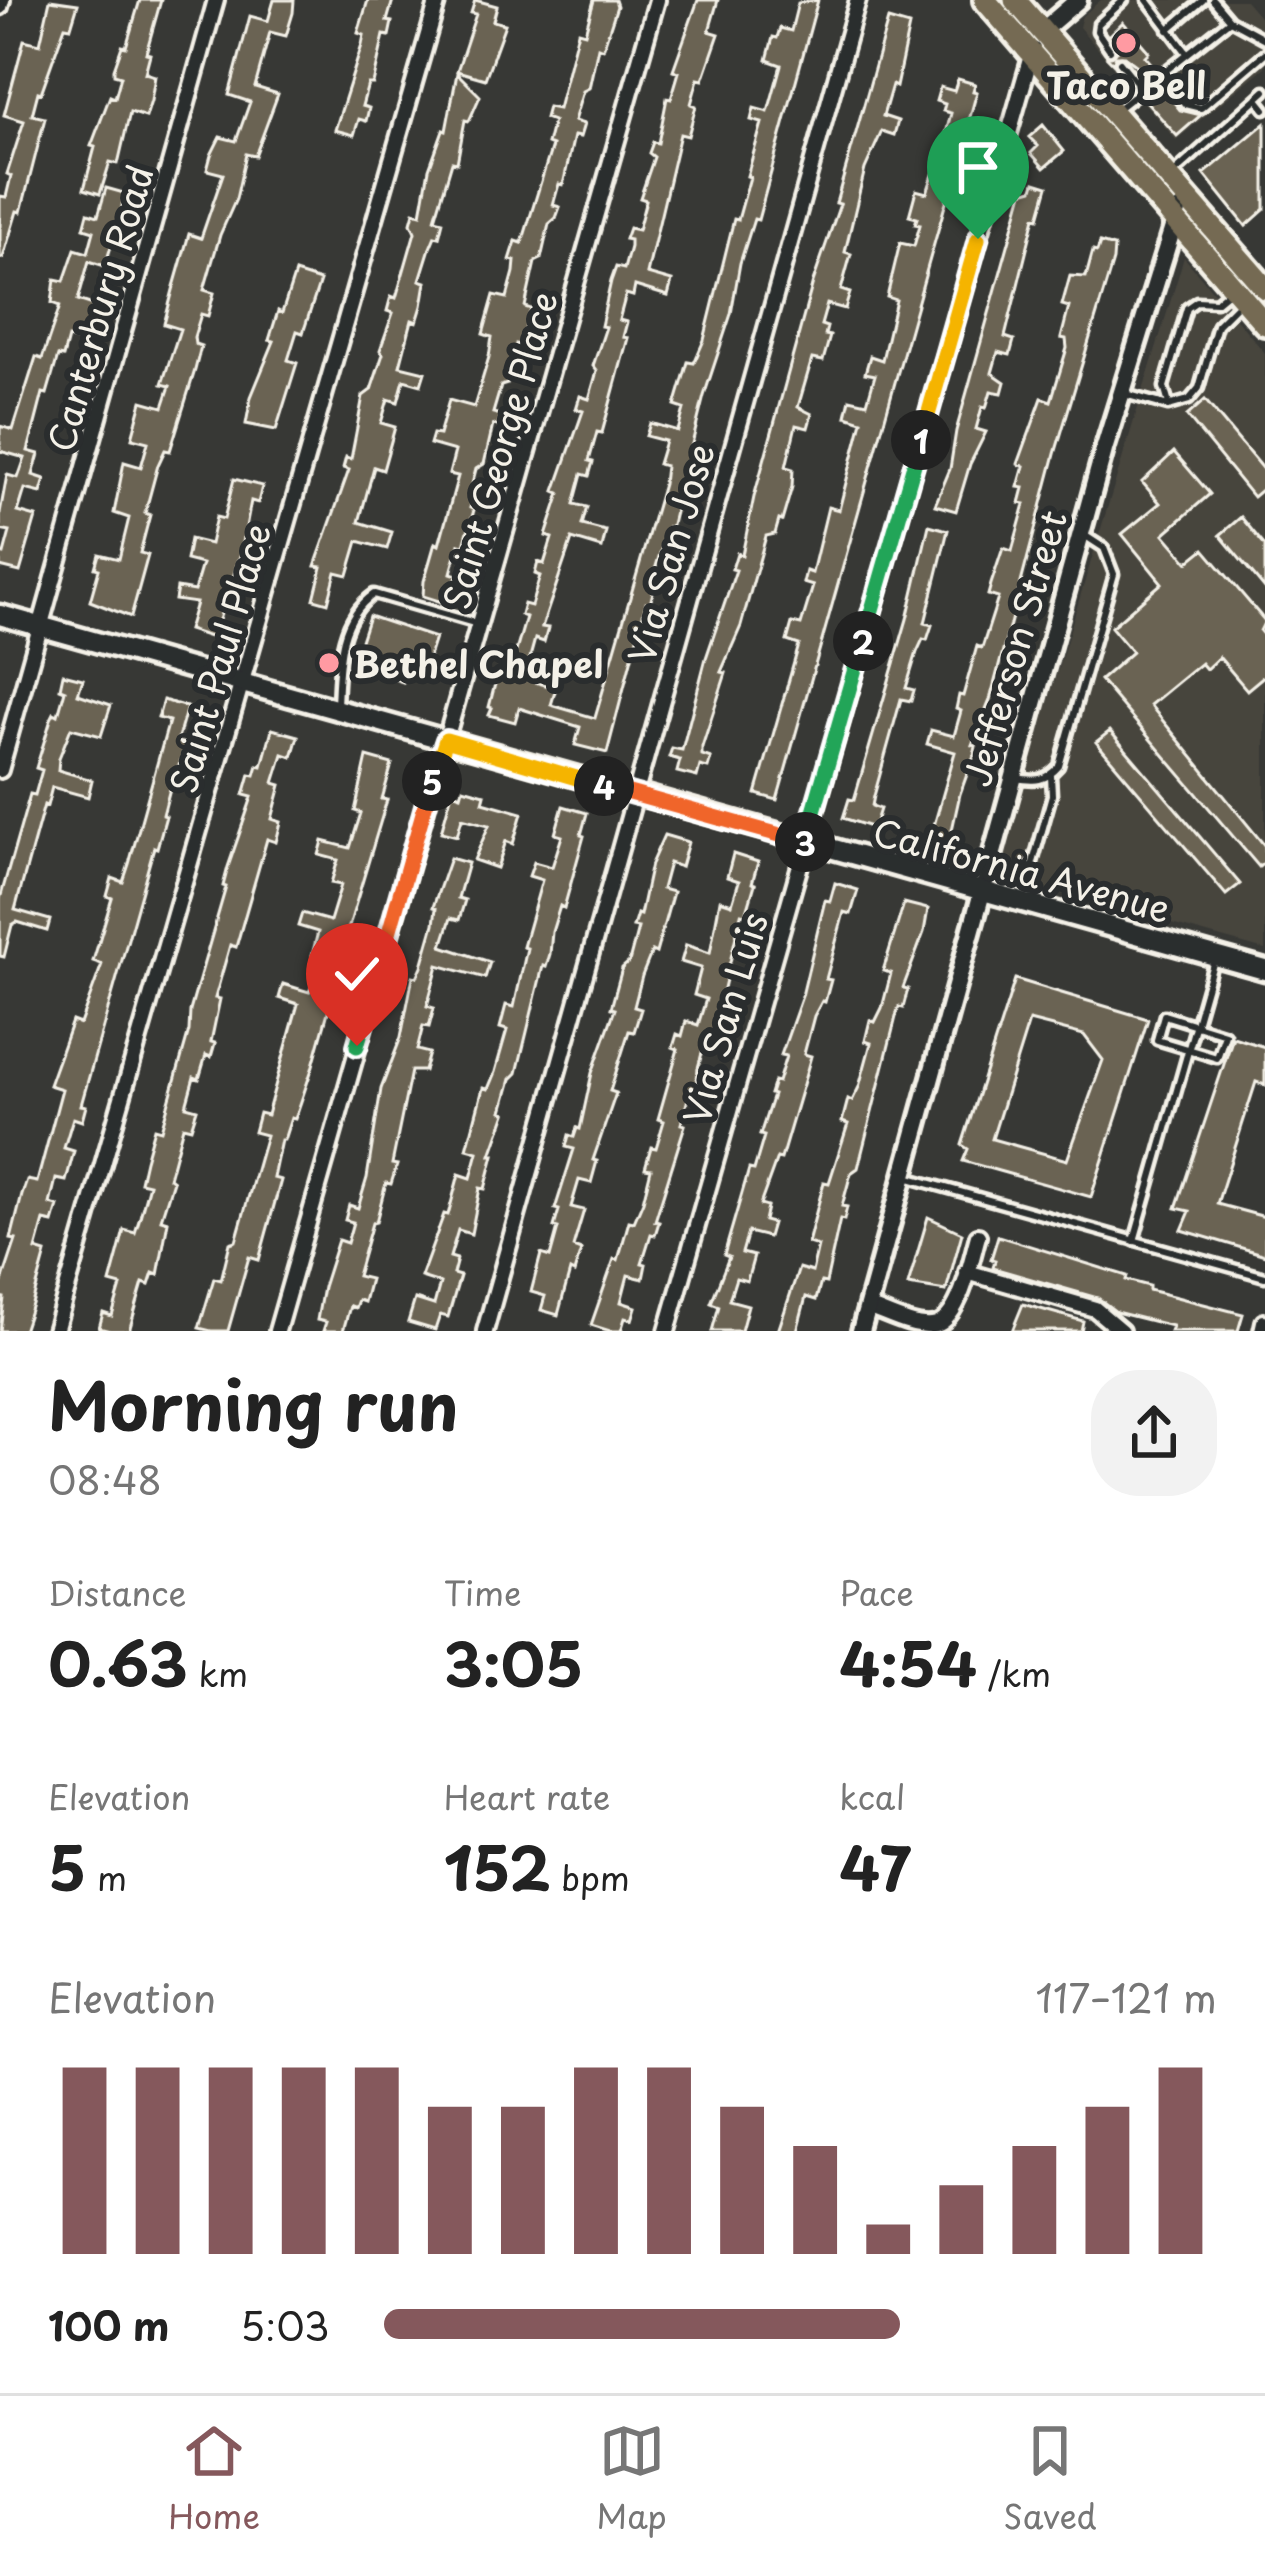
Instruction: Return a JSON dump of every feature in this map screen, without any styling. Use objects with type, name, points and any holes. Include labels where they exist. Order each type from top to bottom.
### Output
[{"type":"main road","points":[[985,0],[1265,324]]},
{"type":"main road","points":[[1015,0],[1265,288]]},
{"type":"main road","name":"California Avenue","points":[[0,615],[1265,970]]},
{"type":"street","name":"Canterbury Road","points":[[0,770],[216,0]]},
{"type":"street","name":"Saint Paul Place","points":[[55,1331],[438,0]]},
{"type":"street","name":"Saint George Place","points":[[277,1331],[657,0]]},
{"type":"street","name":"Via San Jose","points":[[485,1331],[858,0]]},
{"type":"street","points":[[1042,32],[1078,0]]},
{"type":"street","name":"Via San Luis","points":[[667,1331],[1030,55],[1042,32]]},
{"type":"street","name":"Jefferson Street","points":[[861,1331],[1080,532],[1176,219],[1177,185]]},
{"type":"street","points":[[1165,254],[1186,244],[1207,255]]},
{"type":"street","points":[[867,1307],[927,1327],[939,1325],[955,1309],[978,1236]]},
{"type":"street","points":[[967,1272],[1094,1309],[1121,1331]]},
{"type":"street","points":[[1262,1331],[1264,1322]]},
{"type":"lane","points":[[1110,50],[1097,31],[1098,24],[1124,0]]},
{"type":"lane","points":[[1147,0],[1187,53]]},
{"type":"lane","points":[[1168,30],[1203,0]]},
{"type":"lane","points":[[1214,0],[1229,20],[1265,39]]},
{"type":"lane","points":[[1113,112],[1229,20]]},
{"type":"lane","points":[[1161,74],[1185,104],[1201,108],[1265,53]]},
{"type":"lane","points":[[1120,62],[1138,92]]},
{"type":"lane","points":[[1177,185],[1265,92]]},
{"type":"lane","points":[[1256,99],[1265,109]]},
{"type":"lane","points":[[1122,392],[1172,406],[1189,400],[1199,388],[1217,326],[1239,293]]},
{"type":"lane","points":[[1172,406],[1164,387],[1187,308],[1197,301],[1216,302],[1239,293]]},
{"type":"lane","points":[[1012,777],[1037,781],[1051,776],[1059,766],[1114,574],[1105,548],[1080,532]]},
{"type":"lane","points":[[336,710],[339,658],[353,608],[374,594],[481,625]]},
{"type":"lane","points":[[1032,866],[1052,795],[1051,776]]},
{"type":"lane","points":[[1134,1241],[1215,956]]},
{"type":"lane","points":[[1164,1016],[1195,1025],[1225,1034],[1217,1058],[1156,1040],[1164,1016]]},
{"type":"lane","points":[[903,1176],[1265,1277]]},
{"type":"shaded area","points":[[1101,0],[1245,0],[1265,23],[1265,67],[1176,140],[1079,27],[1082,16]]},
{"type":"shaded area","points":[[1184,257],[1265,353],[1265,950],[995,875]]},
{"type":"building","points":[[50,0],[78,4],[38,92],[32,115],[45,118],[21,212],[17,211],[0,258],[0,196],[6,197],[11,176],[7,174],[24,121],[4,115],[24,40],[40,44]]},
{"type":"building","points":[[140,0],[161,0],[146,53],[150,54],[145,73],[155,76],[151,101],[146,117],[130,112],[118,164],[110,162],[100,194],[84,189],[95,147],[91,146],[110,96],[115,98],[121,76],[114,69]]},
{"type":"building","points":[[274,0],[294,0],[293,13],[286,36],[270,32],[255,87],[278,94],[255,156],[246,154],[236,199],[204,290],[214,293],[208,316],[201,314],[194,337],[201,346],[195,370],[145,513],[150,515],[140,553],[148,555],[131,617],[90,601],[99,569],[95,568],[99,554],[119,559],[129,518],[114,513],[124,462],[141,467],[148,442],[132,438],[142,401],[163,407],[170,386],[162,384],[180,329],[164,324],[173,290],[189,234],[201,238],[223,174],[207,170],[211,155],[220,137],[236,141],[250,102],[229,95],[250,16],[268,21]]},
{"type":"building","points":[[368,0],[393,0],[387,21],[392,22],[362,106],[369,108],[366,121],[359,119],[354,135],[335,130],[362,45],[364,35],[358,33]]},
{"type":"building","points":[[475,0],[497,6],[493,21],[505,24],[485,79],[457,71],[476,14],[471,13]]},
{"type":"building","points":[[594,0],[615,0],[617,6],[574,121],[584,124],[580,137],[574,136],[563,185],[559,184],[553,205],[560,207],[549,224],[541,259],[535,262],[525,307],[531,309],[493,413],[501,415],[498,426],[493,425],[484,464],[476,469],[470,492],[474,493],[470,508],[474,510],[451,573],[457,575],[454,588],[447,586],[442,602],[423,596],[424,581],[458,476],[449,474],[455,451],[430,444],[433,434],[439,435],[449,400],[474,407],[489,357],[492,337],[483,334],[494,295],[507,298],[515,261],[510,260],[516,241],[522,243],[552,146],[547,144],[553,121],[545,118],[548,107],[558,109],[578,31],[585,33]]},
{"type":"building","points":[[698,0],[718,0],[709,31],[719,34],[703,80],[698,79],[688,136],[680,134],[647,274],[672,281],[668,296],[635,286],[633,296],[626,294],[619,320],[627,322],[623,337],[628,338],[602,433],[597,432],[589,476],[582,474],[574,504],[587,507],[582,525],[606,531],[602,548],[572,539],[542,627],[548,628],[544,642],[535,639],[524,679],[556,688],[551,705],[595,718],[663,484],[665,466],[658,464],[665,441],[646,436],[650,423],[678,431],[684,409],[675,406],[688,362],[694,363],[704,340],[734,219],[738,220],[750,177],[762,123],[751,120],[754,108],[768,112],[781,65],[767,60],[773,37],[777,38],[780,28],[791,31],[798,3],[818,0],[758,220],[754,219],[740,263],[731,314],[654,573],[650,604],[646,603],[607,753],[575,745],[580,727],[519,708],[515,722],[489,715],[489,707],[496,680],[508,679],[526,617],[521,615],[524,604],[531,606],[540,576],[535,574],[538,562],[544,564],[552,538],[546,536],[560,493],[555,491],[583,411],[576,409],[580,396],[589,399],[611,281],[616,267],[624,269],[629,228],[638,230],[646,200],[640,198],[654,157],[649,153],[653,142],[658,143],[667,98],[671,99],[679,72],[673,70]]},
{"type":"building","points":[[888,20],[909,26],[896,87],[892,85],[883,116],[898,121],[894,135],[882,131],[865,169],[845,252],[851,254],[841,290],[850,293],[845,309],[827,304],[821,325],[830,336],[823,361],[812,359],[798,407],[812,414],[808,428],[796,425],[786,467],[793,469],[792,487],[782,521],[775,534],[766,536],[741,626],[721,672],[726,673],[702,747],[702,755],[711,758],[708,768],[700,766],[697,777],[677,772],[680,760],[669,757],[672,748],[682,750],[736,570],[732,569],[737,553],[742,555],[754,497]]},
{"type":"building","name":"Taco Bell","points":[[1123,22],[1149,52],[1145,56],[1156,69],[1149,75],[1124,56],[1116,56],[1113,63],[1107,57],[1117,51],[1109,36]]},
{"type":"building","points":[[457,73],[480,96],[469,121],[465,120],[457,163],[452,162],[435,219],[443,221],[420,280],[426,282],[422,306],[417,322],[412,320],[400,366],[425,372],[421,385],[404,380],[398,402],[388,399],[381,423],[395,427],[383,470],[374,467],[359,522],[392,532],[387,549],[358,541],[348,575],[336,572],[328,603],[314,599],[322,567],[315,566],[349,470],[343,468],[346,457],[351,459],[363,396],[371,390],[383,354],[380,350],[393,313],[387,311],[391,296],[396,298],[415,232],[414,212],[421,214],[429,169],[446,131]]},
{"type":"building","points":[[958,79],[975,84],[973,91],[977,92],[777,800],[756,794],[799,645],[787,641],[792,623],[801,625],[813,586],[803,583],[806,571],[812,573],[828,507],[839,510],[862,421],[846,416],[850,399],[867,403],[875,375],[865,373],[870,356],[882,360],[896,300],[887,297],[900,243],[914,246],[920,225],[909,216],[916,190],[927,193],[945,137],[951,113],[936,101],[940,87],[954,91]]},
{"type":"building","points":[[1161,86],[1180,110],[1201,115],[1177,136],[1145,100]]},
{"type":"building","points":[[1265,123],[1265,209],[1246,226],[1204,174]]},
{"type":"building","points":[[1043,125],[1064,151],[1044,168],[1031,153],[1038,146],[1029,137]]},
{"type":"building","points":[[1035,182],[1048,186],[1039,218],[1035,217],[1005,337],[1014,340],[1010,355],[998,352],[992,373],[1005,382],[1002,393],[991,391],[986,408],[982,407],[976,429],[986,432],[956,511],[935,505],[950,469],[956,431],[1023,192],[1033,189]]},
{"type":"building","points":[[106,188],[124,193],[121,214],[105,266],[89,261],[78,300],[93,305],[83,342],[68,338],[47,394],[43,393],[28,451],[39,454],[33,475],[45,479],[41,493],[25,489],[18,512],[36,517],[20,572],[0,567],[0,553],[4,554],[10,532],[0,530],[7,475],[18,478],[25,458],[0,451],[0,426],[13,430],[36,357],[42,359],[60,306],[52,303],[55,279],[64,281],[75,249],[88,253],[94,231],[84,228],[88,213],[98,216]]},
{"type":"building","points":[[1100,243],[1114,247],[1113,261],[1055,454],[990,700],[972,745],[976,746],[974,755],[948,848],[929,843],[955,752],[927,744],[931,730],[954,736],[961,711],[956,709],[959,695],[963,696],[977,646],[982,648],[998,598],[988,595],[991,584],[1003,548],[1012,551],[1025,504],[1020,503],[1024,488],[1018,487],[1024,466],[1018,464],[1042,398],[1051,401],[1067,348],[1066,339],[1061,338],[1069,307],[1062,305],[1070,276],[1086,277]]},
{"type":"building","points":[[295,273],[320,281],[303,333],[297,331],[288,360],[297,363],[276,430],[246,424],[251,397],[274,341],[269,340],[278,311],[282,313]]},
{"type":"building","points":[[1205,400],[1265,472],[1265,487],[1253,497],[1187,416]]},
{"type":"building","points":[[1174,452],[1210,494],[1164,534],[1188,562],[1204,549],[1265,621],[1260,631],[1265,637],[1265,675],[1247,690],[1219,657],[1206,669],[1201,663],[1150,705],[1265,846],[1265,862],[1259,867],[1100,680],[1132,652],[1111,627],[1162,583],[1122,534],[1160,503],[1142,482]]},
{"type":"building","points":[[234,479],[262,486],[258,503],[251,501],[241,553],[213,638],[188,630],[196,603],[175,600],[177,588],[194,591],[202,564],[186,560],[190,539],[210,544],[216,517],[224,519]]},
{"type":"building","points":[[1241,517],[1265,546],[1265,589],[1220,535]]},
{"type":"building","points":[[929,525],[948,530],[925,623],[932,625],[906,688],[914,690],[911,701],[901,699],[874,796],[872,806],[880,809],[874,828],[843,818],[849,799],[854,800]]},
{"type":"building","points":[[369,616],[435,638],[421,681],[405,676],[403,682],[353,665]]},
{"type":"building","points":[[63,674],[83,679],[78,694],[111,705],[101,736],[71,728],[59,758],[58,770],[92,780],[88,797],[52,787],[44,805],[15,910],[50,920],[47,931],[17,922],[12,925],[4,957],[0,956],[0,899],[30,794],[35,795],[42,770],[36,768],[51,719],[54,713],[58,715],[65,690],[60,688]]},
{"type":"building","points":[[163,700],[187,707],[177,742],[187,744],[169,792],[166,816],[81,1105],[86,1106],[82,1121],[73,1118],[64,1148],[74,1151],[66,1181],[56,1179],[50,1204],[58,1206],[53,1223],[44,1221],[36,1250],[46,1253],[32,1304],[23,1331],[0,1331],[4,1298],[0,1288],[16,1240],[11,1239],[22,1195],[27,1180],[37,1182],[62,1089],[49,1085],[72,1021],[80,1024],[102,964],[93,961],[112,898],[107,896],[112,878],[123,882],[169,721],[158,718]]},
{"type":"building","points":[[272,729],[298,736],[292,757],[283,754],[274,783],[281,785],[272,819],[281,822],[276,842],[267,839],[236,947],[230,945],[215,998],[220,999],[211,1042],[215,1043],[199,1079],[194,1077],[186,1106],[197,1109],[191,1128],[183,1126],[169,1178],[173,1181],[161,1219],[168,1221],[158,1275],[153,1273],[149,1285],[143,1283],[129,1331],[99,1328],[103,1313],[112,1316],[121,1286],[110,1283],[124,1230],[135,1233],[140,1217],[149,1184],[140,1182],[145,1160],[154,1128],[161,1130],[189,1031],[190,1011],[228,867],[252,797],[244,795],[250,774],[255,775],[258,765],[262,766]]},
{"type":"building","points":[[1110,731],[1240,884],[1226,895],[1096,742]]},
{"type":"building","points":[[367,757],[392,764],[382,799],[387,800],[312,1069],[295,1119],[291,1118],[281,1140],[273,1178],[281,1180],[259,1260],[249,1257],[228,1331],[199,1328],[214,1278],[221,1280],[230,1243],[236,1241],[266,1135],[254,1132],[259,1113],[267,1115],[298,1004],[279,998],[283,984],[309,992],[321,957],[312,955],[318,932],[298,926],[302,913],[330,921],[341,885],[331,883],[338,860],[319,855],[323,841],[350,848],[361,813],[355,811]]},
{"type":"building","points":[[463,788],[485,794],[483,802],[522,813],[513,844],[506,841],[497,868],[474,860],[489,825],[462,818],[457,836],[441,832],[452,792],[461,795]]},
{"type":"building","points":[[563,806],[587,813],[584,836],[564,908],[560,906],[552,932],[550,954],[502,1111],[506,1113],[485,1189],[480,1188],[471,1234],[458,1230],[450,1257],[457,1259],[453,1274],[460,1276],[448,1317],[440,1315],[435,1330],[408,1322],[415,1299],[434,1305],[440,1283],[421,1277],[444,1214],[448,1215],[459,1174],[471,1178],[478,1152],[467,1149],[483,1088],[488,1089],[507,1030],[500,1028],[506,1005],[514,1007],[527,948],[523,947],[542,880],[529,876],[534,862],[552,867],[562,836],[555,834]]},
{"type":"building","points":[[664,835],[688,842],[681,867],[669,863],[662,889],[673,892],[656,953],[652,951],[642,976],[634,1007],[641,1009],[610,1091],[616,1093],[593,1160],[597,1161],[591,1183],[579,1180],[571,1207],[584,1210],[573,1247],[581,1250],[558,1315],[541,1310],[545,1296],[531,1292],[541,1254],[550,1257],[558,1228],[554,1227],[559,1210],[555,1209],[574,1149],[566,1147],[569,1135],[574,1137],[580,1129],[622,968],[629,962],[638,928],[633,927],[651,864]]},
{"type":"building","points":[[733,854],[758,862],[755,884],[746,915],[741,914],[696,1089],[689,1095],[681,1124],[685,1125],[655,1221],[659,1222],[642,1263],[646,1264],[643,1279],[628,1275],[621,1302],[636,1307],[632,1320],[625,1318],[621,1331],[610,1331],[591,1325],[629,1221],[634,1222],[643,1201],[651,1169],[645,1168],[664,1121],[658,1119],[678,1049],[673,1047],[677,1034],[682,1036],[686,1021],[698,1025],[706,999],[694,995],[701,968],[681,962],[686,945],[710,953],[720,900],[732,904],[739,881],[727,877]]},
{"type":"building","points":[[450,858],[468,863],[458,898],[465,900],[459,920],[451,918],[442,946],[490,962],[485,978],[438,965],[427,1006],[434,1008],[417,1050],[429,1053],[424,1071],[411,1071],[392,1164],[397,1165],[391,1184],[386,1183],[357,1276],[370,1279],[364,1302],[350,1306],[343,1331],[323,1331],[326,1322],[317,1320],[323,1287],[338,1240],[347,1243],[353,1222],[345,1220],[349,1205],[358,1208],[367,1178],[381,1089],[401,1037],[413,976],[417,977],[422,966],[434,924],[433,907]]},
{"type":"building","points":[[835,883],[858,890],[851,914],[844,912],[826,979],[831,980],[825,1002],[814,1016],[804,1054],[811,1056],[804,1081],[781,1159],[777,1158],[760,1205],[767,1207],[764,1221],[772,1223],[768,1237],[748,1232],[742,1253],[754,1256],[747,1281],[736,1278],[729,1300],[748,1305],[741,1331],[712,1331],[719,1306],[711,1303],[729,1257],[724,1255],[749,1169],[754,1170],[764,1136],[760,1135],[770,1094],[786,1056],[781,1055],[802,996],[825,900],[830,901]]},
{"type":"building","points":[[904,903],[928,909],[924,932],[903,988],[908,989],[897,1013],[858,1168],[851,1173],[842,1206],[847,1207],[826,1283],[821,1282],[816,1300],[806,1297],[797,1331],[778,1331],[799,1268],[812,1272],[818,1246],[808,1243],[824,1182],[829,1183],[848,1124],[842,1122],[848,1099],[852,1101],[859,1087],[871,1043],[865,1041],[870,1020],[875,1022],[882,1008],[891,973],[883,971]]},
{"type":"building","points":[[1015,979],[1148,1019],[1091,1197],[963,1161],[968,1149],[962,1145]],"holes":[[[1029,1021],[1084,1035],[1103,1060],[1067,1160],[992,1139]]]},
{"type":"building","points":[[1233,1037],[1265,1047],[1265,1085],[1256,1082],[1217,1204],[1265,1217],[1265,1255],[1182,1230],[1190,1211],[1176,1208]]},
{"type":"building","points":[[928,1217],[962,1233],[946,1291],[908,1285]]},
{"type":"building","points":[[998,1236],[1127,1276],[1126,1280],[1149,1286],[1149,1290],[1243,1314],[1238,1331],[1170,1331],[1172,1326],[1116,1312],[1098,1298],[993,1268]]},
{"type":"building","points":[[1023,1304],[1083,1321],[1081,1331],[1012,1331]]},
{"type":"place","name":"Taco Bell","points":[[1126,43]]},
{"type":"place","name":"Bethel Chapel","points":[[329,663]]},
{"type":"route","points":[[357,1046],[446,740],[804,843],[978,239]]}]
